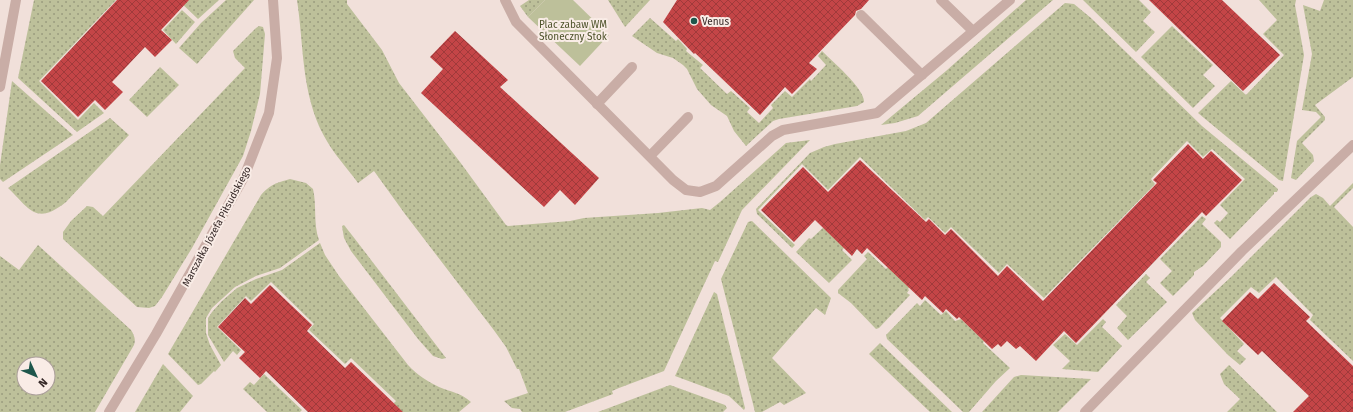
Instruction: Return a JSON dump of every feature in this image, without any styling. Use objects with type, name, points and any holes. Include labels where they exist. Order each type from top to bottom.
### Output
[{"type":"street","points":[[0,87],[16,0]]},
{"type":"street","name":"Marszałka Józefa Piłsudskiego","points":[[109,412],[156,334],[244,177],[269,113],[277,58],[273,0]]},
{"type":"street","points":[[505,0],[516,22],[673,180],[686,190],[700,192],[716,186],[772,136],[783,130],[877,113],[1010,0]]},
{"type":"street","points":[[941,0],[973,31]]},
{"type":"street","points":[[861,15],[922,75]]},
{"type":"street","points":[[598,104],[632,67]]},
{"type":"street","points":[[650,156],[688,117]]},
{"type":"street","points":[[1085,412],[1242,251],[1353,145]]},
{"type":"green space","points":[[34,0],[116,0],[39,81],[78,120],[94,103],[104,113],[77,132],[18,78]]},
{"type":"green space","points":[[178,0],[219,0],[198,19]]},
{"type":"green space","points":[[226,0],[254,0],[197,64],[179,48],[201,23]]},
{"type":"green space","points":[[297,0],[347,0],[347,4],[382,50],[399,83],[508,226],[702,208],[710,210],[786,143],[810,140],[742,210],[718,262],[715,261],[664,371],[612,391],[613,394],[565,412],[522,412],[520,409],[512,408],[504,401],[528,393],[519,369],[517,369],[506,347],[374,171],[358,183],[324,136],[311,103],[307,86]]},
{"type":"green space","points":[[529,0],[545,0],[528,17],[520,6]]},
{"type":"green space","name":"Plac zabaw WM Słoneczny Stok","points":[[545,0],[573,0],[609,35],[580,66],[528,17]]},
{"type":"green space","points":[[608,0],[650,0],[625,27]]},
{"type":"green space","points":[[1026,0],[1053,0],[918,116],[895,123],[881,125],[946,71]]},
{"type":"green space","points":[[1083,0],[1139,0],[1151,12],[1143,21],[1155,32],[1136,52]]},
{"type":"green space","points":[[1259,0],[1296,0],[1295,5],[1304,55],[1283,181],[1279,180],[1198,113],[1231,81],[1246,95],[1284,55],[1263,34],[1277,20]]},
{"type":"green space","points":[[1324,0],[1353,0],[1353,77],[1315,105],[1325,117],[1325,120],[1302,143],[1313,155],[1314,161],[1296,180],[1291,178],[1297,141],[1321,117],[1316,112],[1302,110],[1312,54],[1303,5],[1320,11]]},
{"type":"green space","points":[[1065,3],[1074,4],[1091,18],[1202,126],[1278,189],[1277,192],[1274,192],[1274,194],[1230,239],[1214,223],[1217,220],[1220,222],[1228,213],[1220,205],[1245,179],[1212,149],[1203,157],[1187,141],[1151,179],[1155,184],[1044,298],[1007,264],[999,273],[951,227],[945,233],[928,217],[925,220],[860,157],[828,190],[802,164],[758,210],[795,245],[792,248],[757,214],[756,209],[810,153],[835,144],[906,131],[926,123]]},
{"type":"green space","points":[[182,10],[195,22],[176,44],[163,30]]},
{"type":"green space","points":[[650,18],[676,41],[678,39],[687,49],[686,51],[703,65],[700,68],[727,94],[731,91],[750,108],[747,112],[759,123],[773,108],[771,105],[785,91],[792,97],[810,79],[811,81],[826,65],[818,56],[822,51],[854,83],[863,96],[864,102],[857,106],[773,121],[746,146],[734,131],[727,116],[711,105],[697,89],[687,69],[683,65],[673,58],[657,53],[632,36]]},
{"type":"green space","points":[[259,26],[263,27],[265,34],[260,94],[243,156],[192,248],[162,297],[155,306],[149,308],[137,307],[63,239],[63,232],[71,221],[87,206],[93,207],[103,216],[245,68],[235,58],[233,51]]},
{"type":"green space","points":[[1172,26],[1213,65],[1203,75],[1215,86],[1193,108],[1141,57]]},
{"type":"green space","points":[[160,67],[179,85],[147,117],[129,100]]},
{"type":"green space","points":[[12,81],[73,135],[3,182],[0,179],[0,165]]},
{"type":"green space","points":[[110,118],[129,135],[66,202],[56,209],[40,214],[34,212],[8,188]]},
{"type":"green space","points":[[290,179],[306,183],[313,189],[316,227],[319,240],[280,268],[256,276],[235,287],[212,308],[206,318],[206,333],[210,345],[221,365],[215,372],[214,371],[201,384],[198,385],[168,354],[261,195],[274,184]]},
{"type":"green space","points":[[1353,183],[1353,188],[1334,207],[1353,227],[1353,361],[1310,320],[1313,315],[1276,277],[1259,293],[1251,287],[1220,318],[1244,344],[1237,351],[1246,359],[1240,365],[1228,355],[1195,320],[1192,313],[1231,277],[1311,197],[1316,194],[1323,198],[1330,206]]},
{"type":"green space","points":[[1202,216],[1206,219],[1202,224],[1221,242],[1221,247],[1203,266],[1194,272],[1194,275],[1173,296],[1160,283],[1172,271],[1160,259]]},
{"type":"green space","points":[[752,221],[831,298],[825,315],[816,308],[772,358],[806,393],[784,405],[780,402],[762,412],[755,412],[721,279],[748,222]]},
{"type":"green space","points":[[827,224],[848,244],[842,250],[852,260],[829,283],[796,252],[809,238],[811,239]]},
{"type":"green space","points":[[344,225],[446,358],[442,359],[433,356],[418,339],[351,251],[344,238],[342,226]]},
{"type":"green space","points":[[320,243],[325,255],[339,276],[411,369],[439,387],[460,395],[471,402],[459,412],[386,412],[396,401],[351,358],[345,364],[309,330],[314,324],[271,282],[251,301],[246,296],[217,327],[241,350],[237,355],[233,351],[224,362],[208,335],[208,318],[212,312],[237,288],[256,279],[282,270]]},
{"type":"green space","points":[[38,245],[131,330],[134,335],[135,343],[95,412],[0,412],[0,256],[19,270]]},
{"type":"green space","points":[[868,252],[886,269],[890,265],[911,285],[907,293],[910,295],[879,328],[876,329],[851,303],[838,293],[838,290],[867,259],[864,256]]},
{"type":"green space","points":[[1146,274],[1150,278],[1146,282],[1167,302],[1128,340],[1117,328],[1127,316],[1116,305]]},
{"type":"green space","points":[[714,292],[717,294],[745,408],[744,410],[729,396],[675,376]]},
{"type":"green space","points":[[925,300],[941,315],[946,311],[955,321],[961,319],[984,341],[983,343],[1010,368],[996,381],[969,412],[963,412],[887,339],[886,335],[917,303],[920,306]]},
{"type":"green space","points":[[1103,319],[1106,322],[1102,327],[1122,346],[1098,372],[1062,369],[1070,361],[1053,345],[1065,334],[1077,345]]},
{"type":"green space","points":[[880,343],[952,412],[930,412],[869,354]]},
{"type":"green space","points":[[163,364],[193,396],[180,412],[135,412]]},
{"type":"green space","points":[[1229,365],[1277,412],[1227,412],[1240,399],[1224,384],[1220,374]]},
{"type":"green space","points":[[264,374],[302,410],[300,412],[267,412],[243,389],[250,382],[254,385]]},
{"type":"green space","points":[[1021,375],[1091,379],[1058,412],[982,412],[1014,377]]},
{"type":"green space","points":[[670,385],[725,405],[727,408],[723,412],[598,412]]},
{"type":"building","points":[[117,0],[189,0],[161,30],[172,40],[155,57],[145,47],[112,82],[123,92],[105,110],[95,100],[78,117],[41,81]]},
{"type":"building","points":[[677,0],[869,0],[861,9],[856,11],[855,15],[809,63],[817,69],[792,94],[785,87],[760,115],[695,53],[694,54],[663,22]]},
{"type":"building","points":[[1149,0],[1222,0],[1280,55],[1243,91]]},
{"type":"building","points":[[455,31],[508,80],[500,87],[599,178],[575,205],[560,190],[544,207],[421,93],[443,69],[430,57]]},
{"type":"building","points":[[1188,144],[1203,159],[1211,151],[1242,180],[1206,216],[1202,212],[1076,343],[1064,331],[1036,361],[1020,346],[1016,349],[1007,341],[1001,347],[998,344],[992,349],[959,317],[957,319],[946,309],[943,313],[925,296],[922,300],[867,248],[862,254],[857,249],[852,256],[815,220],[794,242],[761,210],[803,167],[828,192],[860,160],[926,222],[929,219],[945,235],[951,229],[998,276],[1007,266],[1043,301],[1157,183],[1153,180]]},
{"type":"building","points":[[1274,283],[1310,317],[1306,321],[1353,366],[1353,412],[1293,412],[1309,396],[1262,351],[1258,355],[1222,321],[1250,292],[1258,299]]},
{"type":"building","points":[[270,285],[312,325],[307,331],[345,368],[351,362],[403,412],[308,412],[266,371],[260,378],[239,358],[245,352],[218,327],[245,298],[251,304]]},
{"type":"place","name":"Venus","points":[[694,21]]}]
